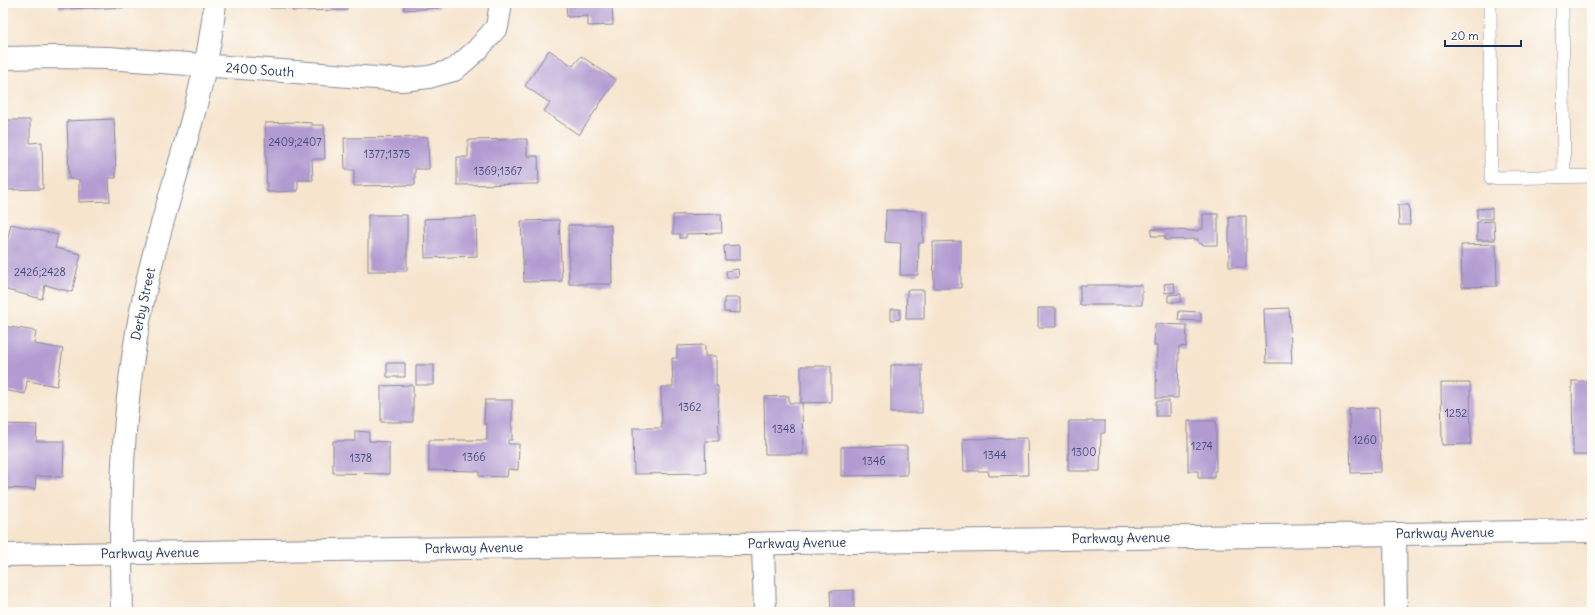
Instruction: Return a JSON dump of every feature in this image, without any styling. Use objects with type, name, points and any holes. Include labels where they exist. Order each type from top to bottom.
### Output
[{"type":"street","name":"Derby Street","points":[[122,612],[120,554],[123,454],[128,395],[136,334],[148,278],[165,212],[199,96],[211,40],[214,3]]},
{"type":"street","name":"2400 South","points":[[3,58],[108,58],[402,80],[429,77],[454,70],[477,50],[497,27],[501,3]]},
{"type":"street","name":"Parkway Avenue","points":[[3,555],[1592,531]]},
{"type":"street","points":[[1395,534],[1396,612]]},
{"type":"street","points":[[763,544],[765,612]]},
{"type":"lane","points":[[1490,3],[1491,178],[1592,176]]},
{"type":"lane","points":[[1562,3],[1564,177]]},
{"type":"building","points":[[59,3],[145,3],[145,7],[59,9]]},
{"type":"building","points":[[270,3],[290,3],[290,8],[270,8]]},
{"type":"building","points":[[292,3],[347,3],[347,10],[292,11]]},
{"type":"building","points":[[404,3],[439,3],[439,8],[404,10]]},
{"type":"building","points":[[566,3],[612,3],[613,25],[588,26],[588,16],[567,17]]},
{"type":"building","points":[[549,50],[573,66],[581,56],[616,80],[579,135],[544,111],[550,103],[525,86]]},
{"type":"building","points":[[114,119],[116,178],[109,178],[110,201],[79,202],[79,179],[69,179],[67,121]]},
{"type":"building","points":[[3,120],[30,120],[30,143],[42,142],[43,189],[3,190]]},
{"type":"building","points":[[265,123],[312,123],[312,125],[324,125],[325,159],[312,159],[313,180],[298,180],[298,191],[267,192]]},
{"type":"building","points":[[428,137],[429,169],[415,169],[415,185],[354,186],[354,170],[345,170],[344,138]]},
{"type":"building","points":[[527,139],[527,156],[538,156],[539,184],[457,185],[457,157],[468,157],[468,140]]},
{"type":"building","points":[[1398,205],[1409,205],[1410,225],[1399,225]]},
{"type":"building","points":[[1492,208],[1492,219],[1477,219],[1477,209]]},
{"type":"building","points":[[886,210],[923,211],[923,243],[919,243],[918,275],[900,275],[901,243],[885,242]]},
{"type":"building","points":[[721,214],[722,233],[686,234],[686,238],[680,238],[680,234],[673,234],[673,215]]},
{"type":"building","points":[[1203,214],[1218,214],[1218,245],[1203,245],[1198,243],[1198,239],[1165,240],[1165,236],[1151,236],[1152,229],[1198,231],[1198,229],[1203,229]]},
{"type":"building","points":[[368,215],[407,215],[407,271],[368,271]]},
{"type":"building","points":[[1229,216],[1246,216],[1246,267],[1229,267]]},
{"type":"building","points":[[476,217],[477,256],[425,258],[424,219]]},
{"type":"building","points":[[559,220],[562,281],[524,282],[521,221]]},
{"type":"building","points":[[1494,221],[1495,240],[1477,240],[1477,222]]},
{"type":"building","points":[[11,224],[58,235],[55,248],[81,254],[72,292],[45,285],[42,299],[3,289],[3,258]]},
{"type":"building","points":[[568,225],[611,225],[612,284],[569,284]]},
{"type":"building","points":[[961,241],[961,288],[934,288],[933,242]]},
{"type":"building","points":[[1496,244],[1497,286],[1462,287],[1461,245]]},
{"type":"building","points":[[740,245],[740,260],[725,260],[724,246]]},
{"type":"building","points":[[738,269],[739,277],[727,278],[726,271]]},
{"type":"building","points":[[1174,283],[1175,292],[1165,293],[1164,284]]},
{"type":"building","points":[[1080,285],[1142,285],[1142,305],[1080,305]]},
{"type":"building","points":[[907,290],[924,290],[924,319],[906,319]]},
{"type":"building","points":[[1181,294],[1181,302],[1168,302],[1168,295]]},
{"type":"building","points":[[724,298],[740,298],[740,313],[724,312]]},
{"type":"building","points":[[1038,308],[1056,308],[1056,327],[1038,327]]},
{"type":"building","points":[[1289,308],[1292,363],[1266,363],[1264,309]]},
{"type":"building","points":[[891,309],[900,309],[900,319],[891,320]]},
{"type":"building","points":[[1179,311],[1201,312],[1201,321],[1178,320]]},
{"type":"building","points":[[1155,324],[1187,325],[1186,347],[1179,346],[1178,398],[1156,398],[1157,346],[1154,346]]},
{"type":"building","points":[[3,326],[36,331],[34,344],[63,349],[57,386],[27,381],[25,394],[3,390]]},
{"type":"building","points":[[705,345],[705,356],[716,356],[719,441],[705,441],[706,473],[634,474],[633,428],[662,428],[661,387],[673,387],[672,358],[677,358],[677,346]]},
{"type":"building","points":[[387,363],[405,363],[405,377],[387,377]]},
{"type":"building","points":[[416,365],[434,365],[434,385],[416,385]]},
{"type":"building","points":[[891,365],[922,365],[922,413],[891,413]]},
{"type":"building","points":[[801,366],[831,366],[831,402],[801,403]]},
{"type":"building","points":[[1572,381],[1591,381],[1592,455],[1573,455]]},
{"type":"building","points":[[1441,383],[1470,383],[1471,444],[1442,445]]},
{"type":"building","points":[[413,385],[413,422],[381,422],[381,386]]},
{"type":"building","points":[[789,396],[789,403],[802,403],[803,454],[765,454],[764,397]]},
{"type":"building","points":[[485,400],[512,400],[512,440],[508,440],[508,444],[519,444],[518,470],[508,469],[507,477],[479,476],[479,471],[429,470],[429,440],[487,440],[487,424],[484,424]]},
{"type":"building","points":[[1156,401],[1169,401],[1169,416],[1156,416]]},
{"type":"building","points":[[1379,408],[1381,472],[1351,473],[1349,409]]},
{"type":"building","points":[[1069,421],[1105,421],[1105,433],[1101,433],[1100,471],[1068,471]]},
{"type":"building","points":[[1188,421],[1216,421],[1216,471],[1214,471],[1214,478],[1198,478],[1198,471],[1188,471]]},
{"type":"building","points":[[3,424],[37,425],[36,441],[64,441],[63,477],[36,476],[35,489],[3,488]]},
{"type":"building","points":[[355,431],[369,432],[369,441],[389,442],[389,474],[333,473],[333,441],[355,441]]},
{"type":"building","points":[[1027,438],[1028,475],[989,476],[988,471],[964,471],[963,439]]},
{"type":"building","points":[[907,446],[907,475],[841,476],[841,447]]},
{"type":"building","points":[[854,590],[854,612],[831,612],[830,591]]},
{"type":"building","points":[[1001,610],[1036,610],[1036,612],[1001,612]]}]
